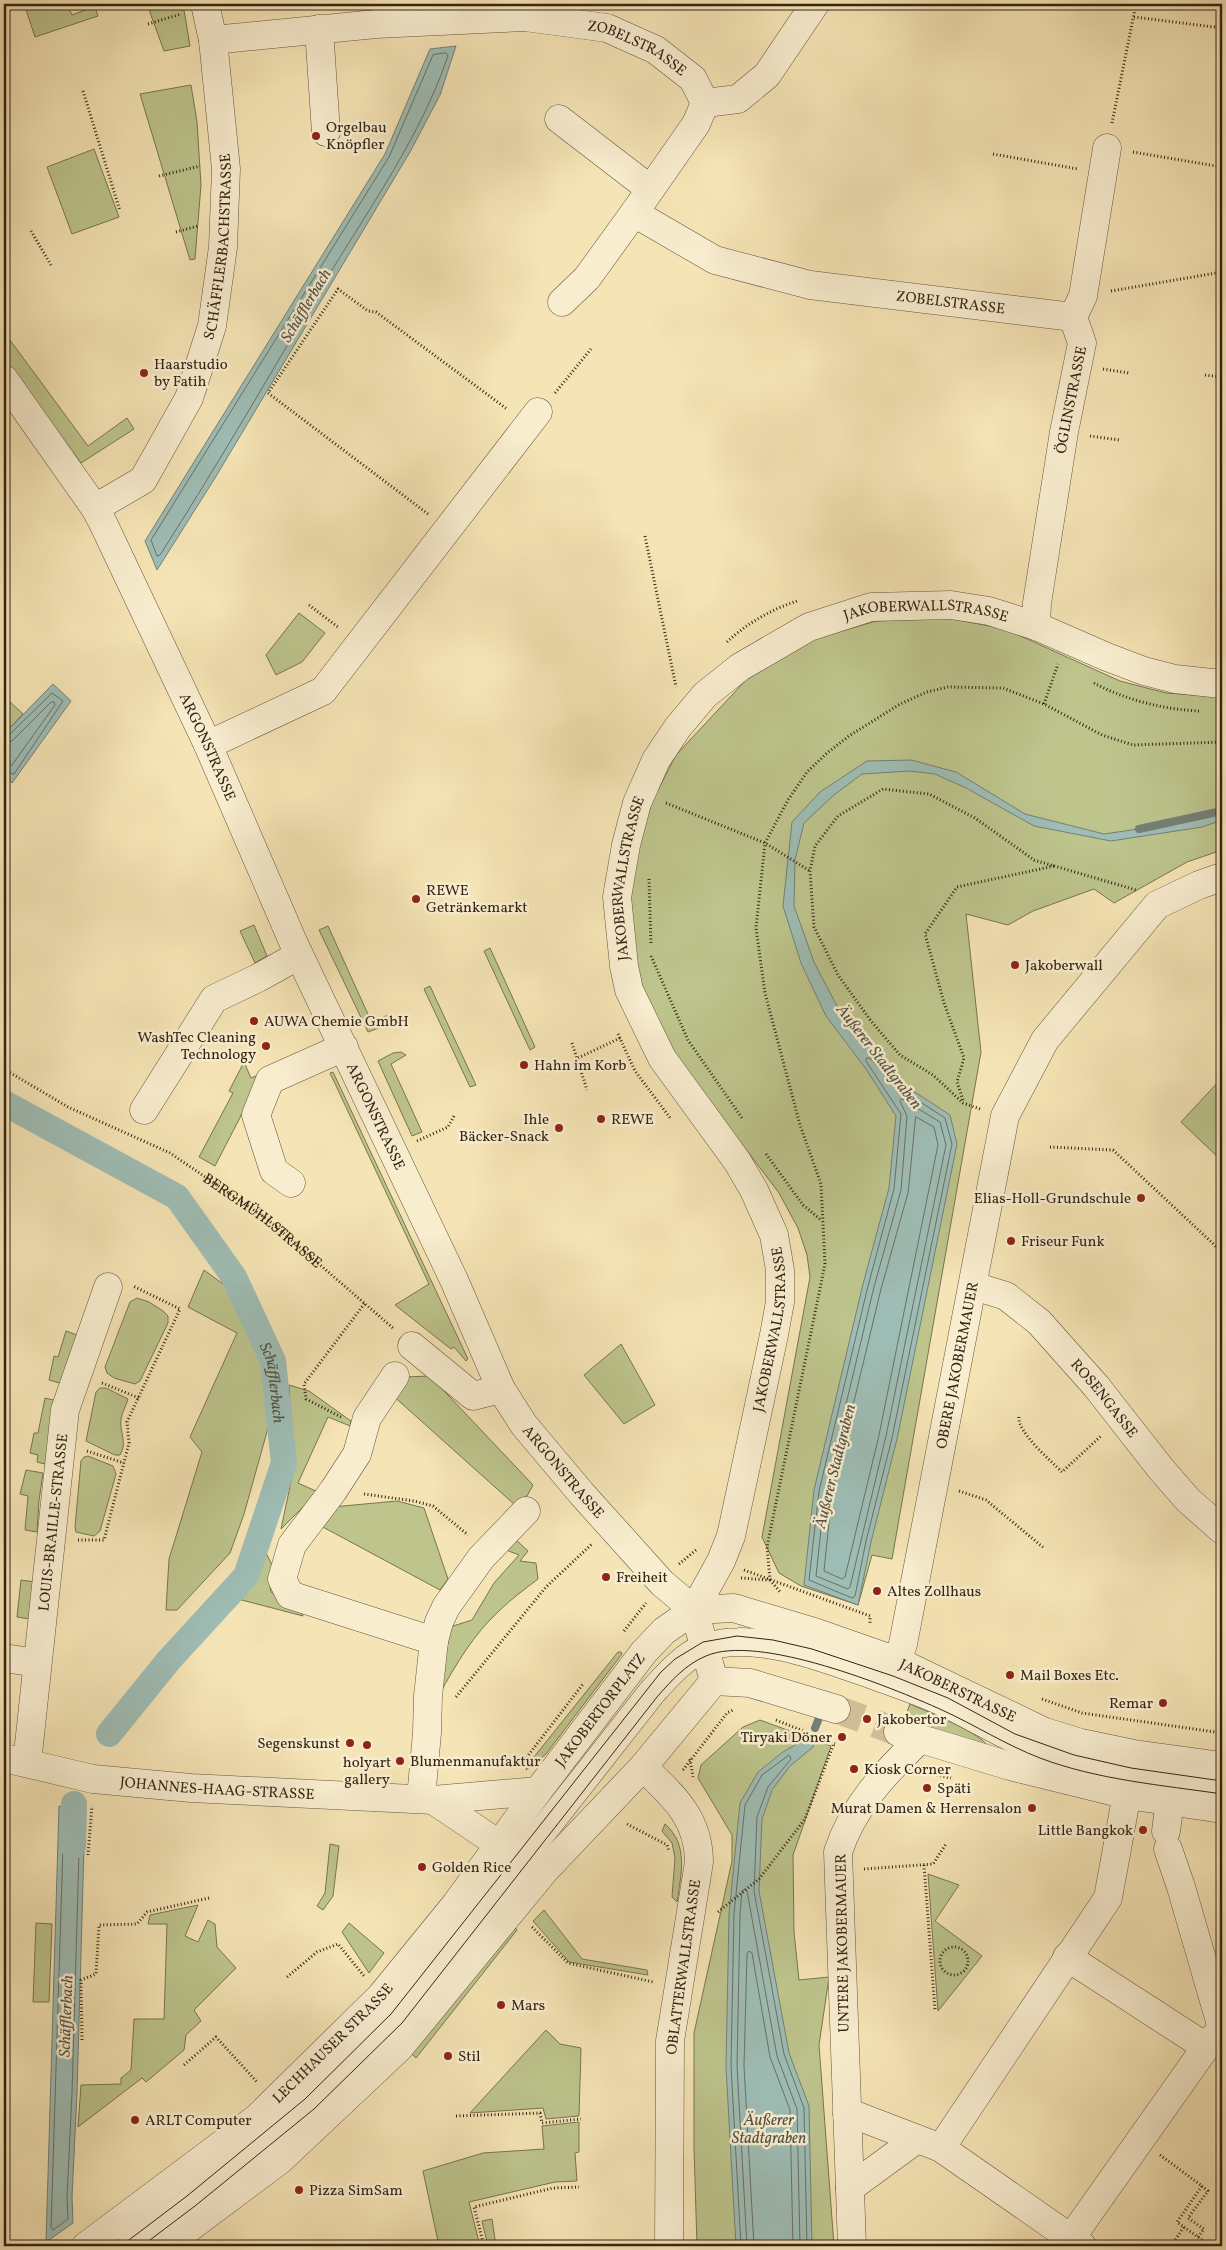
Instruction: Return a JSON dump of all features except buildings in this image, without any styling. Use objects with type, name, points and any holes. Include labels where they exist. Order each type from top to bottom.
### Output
[{"type":"street","points":[[562,302],[587,278],[696,124],[705,103],[738,99],[767,75],[815,4]]},
{"type":"street","name":"SCHÄFFLERBACHSTRASSE","points":[[95,508],[143,480],[189,398],[212,326],[223,247],[225,160],[213,40],[206,5]]},
{"type":"street","name":"ZOBELSTRASSE","points":[[213,40],[533,11],[607,28],[656,50],[693,79],[705,103]]},
{"type":"street","points":[[319,29],[326,132]]},
{"type":"street","points":[[559,119],[650,189]]},
{"type":"street","name":"ÖGLINSTRASSE","points":[[1036,626],[1037,603],[1064,432],[1082,343],[1078,306],[1105,161]]},
{"type":"street","name":"ZOBELSTRASSE","points":[[634,212],[715,260],[810,285],[1078,306]]},
{"type":"street","name":"ARGONSTRASSE","points":[[4,379],[95,508],[208,745],[299,954],[454,1280],[501,1389],[524,1425],[611,1527],[662,1583],[694,1610]]},
{"type":"street","points":[[208,745],[323,691],[533,418]]},
{"type":"street","name":"JAKOBERWALLSTRASSE","points":[[694,1610],[721,1561],[730,1536],[774,1335],[780,1302],[780,1270],[774,1235],[754,1190],[737,1161],[662,1058],[629,990],[624,966],[617,897],[626,845],[637,803],[656,760],[678,727],[705,695],[740,667],[809,627],[871,607],[912,604],[951,605],[989,611],[1036,626],[1106,657],[1144,671],[1175,679],[1222,684]]},
{"type":"street","points":[[1157,905],[1199,885],[1222,877]]},
{"type":"street","name":"OBERE JAKOBERMAUER","points":[[897,1661],[903,1644],[974,1286],[1005,1116],[1045,1040],[1115,953],[1157,905]]},
{"type":"street","points":[[144,1110],[214,999],[258,978],[299,954]]},
{"type":"street","points":[[291,1183],[274,1171],[256,1115],[270,1080],[344,1047]]},
{"type":"street","name":"LOUIS-BRAILLE-STRASSE","points":[[15,1761],[37,1663],[64,1410],[78,1373],[120,1286]]},
{"type":"street","name":"ROSENGASSE","points":[[974,1286],[1006,1296],[1039,1322],[1096,1386],[1161,1469],[1188,1500],[1222,1530]]},
{"type":"street","points":[[412,1346],[473,1396],[501,1389]]},
{"type":"street","points":[[395,1376],[367,1418],[357,1454],[333,1492],[292,1545],[282,1579],[290,1595],[434,1641]]},
{"type":"street","points":[[522,1858],[427,1799],[428,1696],[434,1641],[439,1622],[446,1607],[487,1552],[526,1511]]},
{"type":"street","name":"JAKOBERSTRASSE","points":[[694,1610],[734,1608],[817,1633],[897,1661],[1045,1732],[1097,1747],[1130,1774],[1170,1801],[1222,1809]]},
{"type":"street","points":[[694,1610],[714,1681]]},
{"type":"street","name":"JAKOBERTORPLATZ","points":[[522,1858],[538,1791],[644,1652],[664,1631],[694,1610]]},
{"type":"street","points":[[131,2246],[191,2202],[309,2103],[396,2018],[653,1692],[671,1672],[691,1655],[705,1648],[737,1642],[772,1645],[810,1655],[882,1678],[946,1703],[1013,1739],[1044,1752],[1073,1761],[1130,1774],[1222,1787]]},
{"type":"street","points":[[4,1658],[37,1663]]},
{"type":"street","points":[[714,1681],[750,1683],[836,1709]]},
{"type":"street","points":[[165,2246],[280,2160],[399,2048],[522,1858],[643,1767],[714,1681]]},
{"type":"street","name":"JAKOBERSTRASSE","points":[[908,1736],[1010,1766],[1130,1774],[1222,1766]]},
{"type":"street","name":"UNTERE JAKOBERMAUER","points":[[852,2246],[838,1852],[844,1832],[860,1805],[893,1765],[908,1736]]},
{"type":"street","name":"JOHANNES-HAAG-STRASSE","points":[[15,1761],[93,1779],[191,1788],[427,1799],[538,1791]]},
{"type":"street","name":"OBLATTERWALLSTRASSE","points":[[643,1767],[675,1797],[689,1818],[699,1845],[699,1862],[670,2041],[669,2246]]},
{"type":"street","points":[[850,2188],[929,2143],[1067,1957],[1108,1898],[1130,1774]]},
{"type":"street","points":[[848,2114],[929,2143],[1076,2242],[1139,2140],[1206,2047],[1222,2028],[1167,1840],[1170,1801]]},
{"type":"street","name":"LECHHAUSER STRASSE","points":[[86,2246],[257,2118],[381,1996],[456,1904],[522,1858]]},
{"type":"street","points":[[1067,1957],[1206,2047]]},
{"type":"path","points":[[1105,161],[1136,4]]},
{"type":"path","points":[[148,24],[206,5]]},
{"type":"path","points":[[1134,17],[1222,28]]},
{"type":"path","points":[[83,91],[120,211]]},
{"type":"path","points":[[993,154],[1222,167]]},
{"type":"path","points":[[159,176],[225,160]]},
{"type":"path","points":[[32,231],[51,265]]},
{"type":"path","points":[[1078,306],[1222,272]]},
{"type":"path","points":[[448,529],[268,393],[338,289],[368,311],[376,312],[533,418],[591,349]]},
{"type":"path","points":[[1205,375],[1222,377]]},
{"type":"path","points":[[645,536],[676,689],[683,682]]},
{"type":"path","points":[[720,649],[741,629],[788,604],[804,599]]},
{"type":"path","points":[[309,605],[360,643]]},
{"type":"path","points":[[1053,659],[1066,667]]},
{"type":"path","points":[[1044,704],[1058,663]]},
{"type":"path","points":[[1088,680],[1111,692],[1154,704],[1179,710],[1205,711]]},
{"type":"path","points":[[782,1595],[770,1580],[767,1547],[825,1264],[821,1220],[821,1184],[800,1125],[765,993],[756,928],[765,843],[788,800],[807,772],[827,752],[900,704],[927,692],[948,687],[1003,688],[1044,704],[1102,735],[1133,745],[1222,742]]},
{"type":"path","points":[[1005,1116],[963,1102],[933,1075],[900,1056],[871,1021],[838,975],[814,927],[810,871],[815,846],[838,816],[883,788],[929,794],[975,818],[1034,860],[1139,891],[1157,905]]},
{"type":"path","points":[[664,812],[670,796]]},
{"type":"path","points":[[666,803],[765,843],[810,871]]},
{"type":"path","points":[[963,1102],[957,1082],[964,1058],[944,1003],[925,934],[957,887],[1055,866]]},
{"type":"path","points":[[649,874],[651,956],[688,1040],[747,1126]]},
{"type":"path","points":[[617,1030],[635,1071],[674,1124]]},
{"type":"path","points":[[578,1058],[620,1038]]},
{"type":"path","points":[[572,1043],[587,1090]]},
{"type":"path","name":"BERGMÜHLSTRASSE","points":[[4,1069],[68,1108],[170,1153],[267,1219],[412,1346]]},
{"type":"path","points":[[393,1151],[448,1127],[454,1116]]},
{"type":"path","points":[[1050,1147],[1113,1150],[1222,1252]]},
{"type":"path","points":[[763,1150],[803,1205],[821,1220]]},
{"type":"path","points":[[50,1539],[104,1540],[129,1444],[127,1422],[180,1309],[120,1286]]},
{"type":"path","points":[[364,1428],[306,1399],[304,1384],[365,1303]]},
{"type":"path","points":[[78,1373],[139,1398]]},
{"type":"path","points":[[1019,1417],[1018,1423],[1025,1434],[1062,1472],[1085,1450]]},
{"type":"path","points":[[61,1442],[124,1463]]},
{"type":"path","points":[[934,1482],[986,1500],[1044,1548]]},
{"type":"path","points":[[333,1492],[367,1494],[432,1506],[487,1552]]},
{"type":"path","points":[[452,1702],[546,1587],[611,1527]]},
{"type":"path","points":[[619,1638],[662,1583],[700,1546]]},
{"type":"path","points":[[678,1556],[687,1557]]},
{"type":"path","points":[[770,1580],[870,1616],[870,1624]]},
{"type":"path","points":[[498,1793],[511,1773],[519,1767],[589,1676]]},
{"type":"path","points":[[1041,1698],[1082,1713],[1222,1734]]},
{"type":"path","points":[[690,1758],[727,1713],[741,1706]]},
{"type":"path","points":[[717,1912],[765,1872],[805,1819],[834,1743],[836,1744]]},
{"type":"path","points":[[88,1855],[93,1779]]},
{"type":"path","points":[[839,1870],[933,1864],[946,1844]]},
{"type":"path","points":[[924,1865],[935,2010]]},
{"type":"path","points":[[82,2040],[81,1980],[96,1974],[99,1925],[136,1924],[147,1912],[209,1898]]},
{"type":"path","points":[[528,1922],[568,1963],[660,1983]]},
{"type":"path","points":[[287,1977],[317,1952],[338,1944],[381,1996]]},
{"type":"path","points":[[950,1947],[960,1948],[968,1958],[968,1968],[956,1976],[947,1974],[940,1962],[942,1952],[950,1947]]},
{"type":"path","points":[[931,1963],[940,1962]]},
{"type":"path","points":[[184,2065],[216,2037],[275,2100]]},
{"type":"path","points":[[456,2116],[540,2113],[542,2122],[582,2119]]},
{"type":"path","points":[[1139,2140],[1208,2191],[1188,2218],[1204,2229],[1198,2237]]},
{"type":"path","points":[[1202,2186],[1177,2222],[1202,2240]]},
{"type":"path","points":[[484,2246],[474,2207],[553,2188],[579,2187]]},
{"type":"path","points":[[1173,2243],[1184,2227]]},
{"type":"green space","points":[[24,4],[67,4],[72,15],[85,10],[83,4],[94,4],[98,16],[35,37]]},
{"type":"green space","points":[[147,4],[183,4],[190,46],[164,51]]},
{"type":"green space","points":[[191,85],[197,122],[201,185],[195,259],[190,260],[140,94]]},
{"type":"green space","points":[[94,149],[119,217],[72,234],[47,167]]},
{"type":"green space","points":[[4,332],[88,446],[127,418],[134,429],[81,463],[4,359]]},
{"type":"green space","points":[[299,613],[325,633],[302,662],[276,675],[266,655]]},
{"type":"green space","points":[[947,618],[1005,629],[1120,681],[1166,693],[1222,697],[1222,850],[1187,862],[1114,903],[1094,889],[1033,911],[1008,925],[966,914],[981,1052],[892,1559],[872,1555],[858,1605],[801,1586],[779,1573],[762,1537],[810,1277],[807,1255],[798,1228],[779,1193],[673,1053],[639,987],[629,894],[638,839],[655,796],[676,755],[746,680],[815,639],[876,621]]},
{"type":"green space","points":[[8,700],[23,714],[4,734],[4,705]]},
{"type":"green space","points":[[254,925],[267,956],[255,963],[240,931]]},
{"type":"green space","points":[[328,926],[372,1023],[388,1015],[389,1020],[384,1026],[368,1032],[319,930]]},
{"type":"green space","points":[[490,948],[535,1047],[530,1050],[484,951]]},
{"type":"green space","points":[[430,986],[476,1085],[470,1087],[424,989]]},
{"type":"green space","points":[[401,1052],[406,1055],[391,1064],[422,1132],[412,1136],[378,1061],[393,1053]]},
{"type":"green space","points":[[244,1062],[251,1078],[263,1073],[215,1166],[199,1157],[233,1093],[229,1091]]},
{"type":"green space","points":[[333,1072],[468,1359],[466,1361],[454,1347],[451,1349],[395,1305],[429,1284],[330,1073]]},
{"type":"green space","points":[[1222,1078],[1222,1161],[1181,1122]]},
{"type":"green space","points":[[204,1270],[226,1286],[266,1360],[270,1421],[244,1514],[230,1553],[177,1610],[166,1610],[169,1559],[202,1452],[190,1437],[237,1333],[188,1307]]},
{"type":"green space","points":[[137,1298],[149,1302],[163,1311],[168,1316],[168,1323],[140,1381],[135,1384],[114,1378],[107,1373],[105,1367],[130,1302]]},
{"type":"green space","points":[[66,1331],[82,1337],[63,1384],[49,1380],[54,1356],[58,1357]]},
{"type":"green space","points":[[621,1344],[655,1405],[624,1424],[584,1375]]},
{"type":"green space","points":[[430,1376],[533,1485],[527,1496],[515,1505],[390,1393],[404,1377]]},
{"type":"green space","points":[[289,1385],[309,1391],[351,1421],[350,1426],[328,1417],[298,1483],[318,1492],[281,1529],[293,1472]]},
{"type":"green space","points":[[100,1388],[106,1388],[128,1399],[121,1419],[123,1446],[120,1455],[115,1455],[86,1441],[96,1392]]},
{"type":"green space","points":[[45,1398],[58,1401],[45,1464],[37,1462],[38,1455],[30,1453],[34,1433],[38,1433]]},
{"type":"green space","points":[[88,1456],[113,1466],[116,1474],[100,1531],[94,1536],[76,1532],[75,1527],[81,1461],[84,1457]]},
{"type":"green space","points":[[26,1470],[43,1473],[37,1532],[25,1530],[28,1496],[20,1494]]},
{"type":"green space","points":[[397,1501],[424,1508],[448,1579],[440,1590],[321,1526],[332,1507]]},
{"type":"green space","points":[[513,1537],[528,1551],[520,1561],[536,1563],[538,1579],[508,1602],[481,1629],[439,1695],[450,1627],[472,1620],[494,1583],[519,1555],[501,1548]]},
{"type":"green space","points":[[266,1553],[273,1567],[271,1592],[301,1612],[303,1616],[238,1599],[251,1583]]},
{"type":"green space","points":[[21,1580],[35,1582],[30,1619],[17,1617]]},
{"type":"green space","points":[[618,1652],[622,1654],[546,1754],[526,1770],[530,1762]]},
{"type":"green space","points":[[910,1704],[967,1730],[985,1743],[989,1749],[901,1728]]},
{"type":"green space","points":[[760,1720],[831,1746],[793,1855],[794,1932],[799,1980],[829,1977],[819,2045],[834,2246],[697,2246],[694,2147],[694,2033],[732,1861],[732,1835],[698,1778],[701,1765],[743,1727]]},
{"type":"green space","points":[[665,1824],[678,1841],[682,1860],[677,1902],[672,1897],[675,1858],[672,1843],[662,1831]]},
{"type":"green space","points":[[330,1844],[339,1846],[333,1896],[323,1910],[317,1906],[325,1893]]},
{"type":"green space","points":[[928,1874],[959,1885],[935,1921],[982,1956],[938,2011]]},
{"type":"green space","points":[[198,1905],[185,1936],[198,1942],[208,1920],[215,1924],[217,1947],[236,1968],[194,2010],[201,2021],[186,2035],[184,2050],[146,2082],[142,2078],[78,2127],[81,2085],[121,2084],[121,2078],[131,2070],[134,2019],[164,2019],[167,1924],[148,1924],[150,1915]]},
{"type":"green space","points":[[544,1910],[582,1959],[647,1970],[648,1975],[569,1962],[533,1921]]},
{"type":"green space","points":[[36,1923],[52,1924],[49,2002],[33,2002]]},
{"type":"green space","points":[[349,1923],[384,1953],[369,1973],[342,1932]]},
{"type":"green space","points":[[514,1926],[517,1930],[416,2058],[412,2054]]},
{"type":"green space","points":[[546,2030],[560,2044],[581,2048],[579,2116],[546,2119],[543,2108],[470,2113]]},
{"type":"green space","points":[[579,2122],[579,2152],[575,2153],[577,2181],[555,2182],[469,2202],[480,2246],[439,2246],[423,2171],[483,2153],[544,2149],[542,2126]]},
{"type":"green space","points":[[492,2219],[496,2246],[488,2246],[482,2221]]},
{"type":"water","points":[[456,46],[440,95],[410,152],[215,478],[157,570],[145,541],[385,154],[430,49]]},
{"type":"water","points":[[53,684],[71,701],[12,783],[4,774],[4,734]]},
{"type":"water","points":[[911,760],[956,772],[1025,814],[1104,834],[1179,823],[1222,807],[1222,820],[1202,827],[1111,841],[1034,826],[966,788],[935,774],[910,771],[862,774],[834,795],[804,823],[795,860],[794,906],[814,962],[847,1025],[901,1083],[950,1115],[957,1144],[897,1439],[871,1542],[858,1605],[804,1585],[814,1490],[863,1284],[889,1188],[896,1116],[866,1069],[826,1016],[801,963],[783,906],[792,822],[820,792],[867,761]]},
{"type":"water","name":"Äußerer Stadtgraben","points":[[807,1738],[815,1741],[813,1747],[790,1766],[772,1790],[762,1819],[759,1891],[789,2053],[809,2106],[812,2246],[736,2246],[726,2067],[729,1914],[740,1803],[758,1772],[783,1752]]},
{"type":"water","points":[[59,1806],[85,1812],[77,2093],[72,2197],[73,2223],[46,2242]]},
{"type":"waterway","name":"Äußerer Stadtgraben","points":[[1139,829],[1222,811]]},
{"type":"waterway","name":"Schäfflerbach","points":[[4,1103],[177,1197],[234,1277],[273,1361],[284,1463],[246,1576],[169,1660],[109,1734]]},
{"type":"waterway","name":"Äußerer Stadtgraben","points":[[815,1728],[819,1718]]},
{"type":"waterway","name":"Schäfflerbach","points":[[73,1846],[74,1804]]},
{"type":"tunnel","points":[[836,1709],[898,1732]]},
{"type":"tram line","points":[[121,2246],[187,2196],[305,2099],[391,2014],[661,1672],[675,1659],[703,1642],[737,1636],[773,1640],[812,1649],[893,1676],[948,1698],[1015,1734],[1074,1755],[1131,1768],[1222,1781]]},
{"type":"tram line","points":[[142,2246],[195,2206],[314,2109],[402,2023],[657,1697],[685,1668],[706,1656],[729,1651],[758,1651],[824,1666],[919,1700],[1040,1758],[1107,1777],[1222,1794]]},
{"type":"place","name":"Orgelbau Knöpfler","points":[[316,136]]},
{"type":"place","name":"Haarstudio by Fatih","points":[[144,373]]},
{"type":"place","name":"REWE Getränkemarkt","points":[[416,899]]},
{"type":"place","name":"Jakoberwall","points":[[1015,965]]},
{"type":"place","name":"AUWA Chemie GmbH","points":[[254,1021]]},
{"type":"place","name":"WashTec Cleaning Technology","points":[[266,1046]]},
{"type":"place","name":"Hahn im Korb","points":[[524,1065]]},
{"type":"place","name":"REWE","points":[[601,1119]]},
{"type":"place","name":"Ihle Bäcker-Snack","points":[[559,1128]]},
{"type":"place","name":"Elias-Holl-Grundschule","points":[[1141,1198]]},
{"type":"place","name":"Friseur Funk","points":[[1011,1241]]},
{"type":"place","name":"Freiheit","points":[[606,1577]]},
{"type":"place","name":"Altes Zollhaus","points":[[877,1591]]},
{"type":"place","name":"Mail Boxes Etc.","points":[[1010,1675]]},
{"type":"place","name":"Remar","points":[[1163,1703]]},
{"type":"place","name":"Jakobertor","points":[[867,1719]]},
{"type":"place","name":"Tiryaki Döner","points":[[842,1737]]},
{"type":"place","name":"Segenskunst","points":[[350,1743]]},
{"type":"place","name":"holyart gallery","points":[[367,1745]]},
{"type":"place","name":"Blumenmanufaktur","points":[[400,1761]]},
{"type":"place","name":"Kiosk Corner","points":[[854,1769]]},
{"type":"place","name":"Späti","points":[[927,1788]]},
{"type":"place","name":"Murat Damen & Herrensalon","points":[[1032,1808]]},
{"type":"place","name":"Little Bangkok","points":[[1143,1830]]},
{"type":"place","name":"Golden Rice","points":[[422,1867]]},
{"type":"place","name":"Mars","points":[[501,2005]]},
{"type":"place","name":"Stil","points":[[448,2056]]},
{"type":"place","name":"ARLT Computer","points":[[135,2120]]},
{"type":"place","name":"Pizza SimSam","points":[[299,2190]]}]
